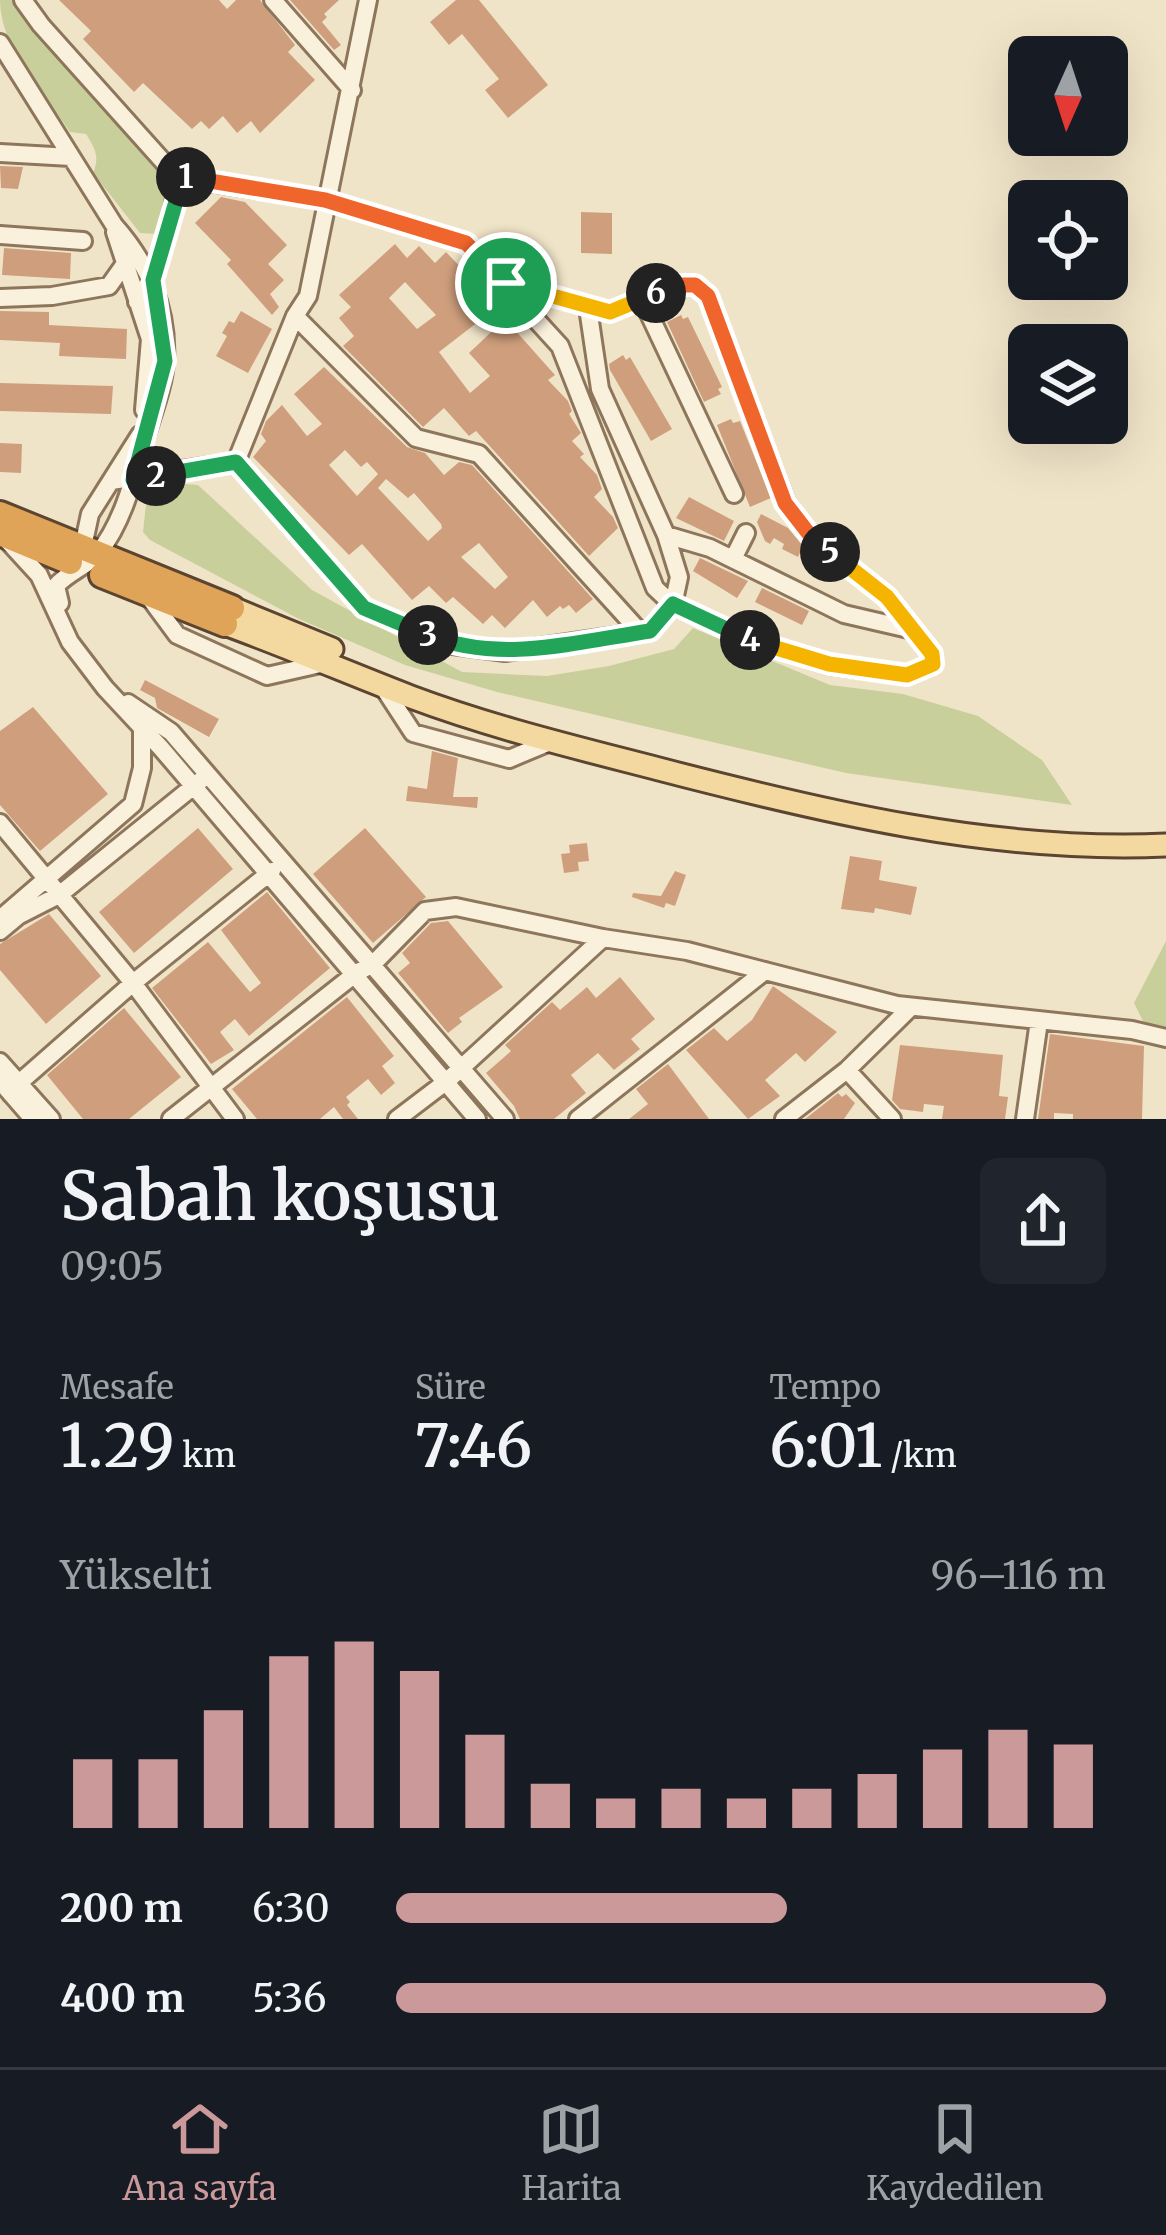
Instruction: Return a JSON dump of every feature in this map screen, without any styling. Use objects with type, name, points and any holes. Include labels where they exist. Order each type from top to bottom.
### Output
[{"type":"highway","points":[[0,514],[87,557],[228,616]]},
{"type":"highway","points":[[0,533],[87,557],[146,592],[228,616]]},
{"type":"main road","points":[[228,616],[380,684],[552,741],[776,800],[1054,843],[1166,845]]},
{"type":"main road","points":[[228,616],[532,722],[778,786],[950,817],[1056,829],[1166,832]]},
{"type":"street","points":[[23,0],[40,26],[177,176],[325,200],[466,243],[560,346],[655,588],[673,604],[753,641],[810,659],[907,675],[933,664],[932,654],[887,597],[809,534],[785,503],[708,296],[695,285],[676,285],[610,312],[506,283]]},
{"type":"street","points":[[273,0],[352,90]]},
{"type":"street","points":[[236,462],[295,316],[308,296],[368,0]]},
{"type":"street","points":[[0,43],[114,225],[130,257],[137,302],[150,339],[142,433],[90,514],[87,557]]},
{"type":"street","points":[[0,75],[20,76]]},
{"type":"street","points":[[0,153],[70,157]]},
{"type":"street","points":[[70,642],[56,586],[118,520],[165,361],[153,280],[177,198],[177,176]]},
{"type":"street","points":[[0,236],[83,241]]},
{"type":"street","points":[[0,298],[52,296],[109,286],[130,257],[162,240]]},
{"type":"street","points":[[130,257],[153,280]]},
{"type":"street","points":[[137,302],[153,280]]},
{"type":"street","points":[[641,299],[734,494]]},
{"type":"street","points":[[236,462],[364,608],[382,616],[454,645],[505,652],[650,631],[673,604],[679,577],[667,535],[600,389],[588,308]]},
{"type":"street","points":[[295,316],[416,438],[479,454],[640,632]]},
{"type":"street","points":[[111,482],[236,462]]},
{"type":"street","points":[[0,533],[39,575],[70,642],[105,688],[201,780],[477,1119]]},
{"type":"street","points":[[733,559],[746,533]]},
{"type":"street","points":[[667,535],[733,559],[844,614],[913,630]]},
{"type":"street","points":[[146,592],[177,635],[267,676],[328,662]]},
{"type":"street","points":[[380,684],[413,733],[509,759],[552,741]]},
{"type":"street","points":[[105,688],[171,732],[201,780]]},
{"type":"street","points":[[0,919],[133,804],[142,768],[142,727]]},
{"type":"street","points":[[0,931],[59,895],[201,780]]},
{"type":"street","points":[[0,823],[133,983],[235,1119]]},
{"type":"street","points":[[275,868],[374,963],[505,1119]]},
{"type":"street","points":[[10,1086],[275,868]]},
{"type":"street","points":[[171,1119],[374,963],[425,911],[455,908],[687,951],[911,1007],[1132,1030],[1166,1038]]},
{"type":"street","points":[[397,1119],[447,1082],[603,938]]},
{"type":"street","points":[[578,1119],[765,971]]},
{"type":"street","points":[[784,1119],[847,1070],[911,1007]]},
{"type":"street","points":[[1025,1119],[1039,1021]]},
{"type":"street","points":[[0,1062],[33,1119]]},
{"type":"street","points":[[847,1070],[892,1119]]},
{"type":"street","points":[[10,1086],[51,1119]]},
{"type":"green space","points":[[0,0],[13,0],[25,21],[170,176],[173,195],[156,234],[140,233],[93,173],[92,144],[86,134],[70,132],[25,69],[7,35]]},
{"type":"green space","points":[[198,485],[312,590],[462,672],[547,676],[609,666],[674,649],[693,628],[830,685],[903,694],[978,716],[1042,760],[1072,805],[846,773],[497,692],[405,665],[299,619],[150,540],[143,532],[147,495]]},
{"type":"green space","points":[[1166,941],[1166,1031],[1143,1021],[1134,1003]]},
{"type":"building","points":[[59,0],[219,0],[227,9],[236,0],[260,0],[295,45],[288,52],[315,80],[260,133],[251,121],[237,133],[223,116],[209,129],[201,121],[192,129],[143,83],[134,92],[83,39],[91,31]]},
{"type":"building","points":[[290,0],[339,0],[322,22],[341,45],[334,50]]},
{"type":"building","points":[[456,0],[479,0],[548,85],[508,118],[485,90],[499,79],[462,34],[449,45],[430,22]]},
{"type":"building","points":[[0,166],[23,167],[18,189],[1,188]]},
{"type":"building","points":[[221,197],[245,202],[287,245],[268,264],[284,280],[270,294],[279,307],[272,315],[227,264],[231,260],[195,223]]},
{"type":"building","points":[[581,212],[612,213],[612,254],[581,253]]},
{"type":"building","points":[[395,244],[407,258],[419,246],[435,263],[446,252],[470,277],[458,287],[483,318],[439,352],[470,393],[490,376],[469,353],[505,319],[555,375],[548,380],[568,401],[569,414],[581,433],[572,441],[602,489],[594,497],[618,528],[589,556],[476,431],[469,436],[444,408],[423,427],[343,346],[354,336],[339,318],[351,307],[339,295]],"holes":[[[405,282],[436,315],[417,329],[389,298]]]},
{"type":"building","points":[[4,248],[71,253],[70,279],[2,275]]},
{"type":"building","points":[[0,311],[49,312],[49,325],[127,329],[126,359],[59,356],[60,343],[0,340]]},
{"type":"building","points":[[241,311],[272,329],[248,373],[216,356],[227,336],[222,333]]},
{"type":"building","points":[[688,317],[722,387],[718,389],[721,394],[704,402],[667,322]]},
{"type":"building","points":[[623,355],[626,360],[630,357],[672,429],[651,441],[610,370],[609,364]]},
{"type":"building","points":[[324,367],[407,447],[425,453],[444,475],[459,462],[472,465],[593,599],[576,613],[569,605],[560,606],[547,617],[533,600],[505,628],[492,615],[483,624],[453,597],[446,603],[429,586],[412,600],[362,544],[349,555],[253,457],[266,441],[261,434],[266,421],[282,405],[307,436],[322,424],[294,394]],"holes":[[[345,450],[361,467],[367,462],[378,474],[357,496],[329,465]],[[386,479],[408,498],[414,493],[442,528],[428,541],[378,488]],[[479,543],[508,577],[495,589],[461,557]]]},
{"type":"building","points":[[0,383],[113,386],[111,414],[0,411]]},
{"type":"building","points":[[740,421],[771,498],[750,507],[717,425]]},
{"type":"building","points":[[0,443],[22,444],[21,473],[0,472]]},
{"type":"building","points":[[689,497],[734,521],[724,541],[676,518]]},
{"type":"building","points":[[761,514],[788,528],[803,546],[798,557],[782,549],[784,544],[774,538],[770,544],[765,541],[757,522]]},
{"type":"building","points":[[700,558],[748,581],[737,598],[693,571]]},
{"type":"building","points":[[762,588],[809,611],[802,625],[755,602]]},
{"type":"building","points":[[145,680],[219,719],[209,737],[157,708],[155,698],[140,690]]},
{"type":"building","points":[[33,707],[108,794],[40,851],[0,805],[0,731]]},
{"type":"building","points":[[432,751],[458,758],[453,797],[478,797],[477,808],[406,801],[408,786],[427,789]]},
{"type":"building","points":[[198,828],[233,869],[134,953],[99,912]]},
{"type":"building","points":[[365,828],[426,897],[373,943],[313,874]]},
{"type":"building","points":[[587,843],[589,861],[578,862],[579,871],[564,873],[561,854],[570,853],[569,845]]},
{"type":"building","points":[[850,856],[882,861],[879,880],[917,887],[911,915],[875,908],[874,913],[841,909]]},
{"type":"building","points":[[675,871],[686,875],[675,906],[666,903],[664,908],[632,897],[633,893],[661,896]]},
{"type":"building","points":[[267,892],[330,968],[249,1036],[235,1019],[220,1032],[234,1050],[211,1064],[152,988],[208,942],[250,992],[261,983],[221,930]]},
{"type":"building","points":[[49,914],[101,976],[46,1024],[0,970],[0,944]]},
{"type":"building","points":[[448,921],[503,987],[459,1018],[462,1022],[448,1033],[398,973],[410,963],[402,953],[431,923]]},
{"type":"building","points":[[620,977],[655,1019],[631,1039],[640,1049],[614,1070],[598,1053],[571,1075],[586,1093],[554,1119],[520,1119],[486,1073],[511,1051],[505,1045],[552,1002],[560,1010],[587,987],[596,998]]},
{"type":"building","points":[[773,986],[837,1032],[805,1062],[796,1053],[765,1080],[780,1096],[748,1119],[686,1050],[714,1028],[727,1041],[752,1020]]},
{"type":"building","points":[[347,997],[394,1056],[382,1066],[395,1083],[381,1095],[368,1079],[346,1097],[358,1119],[343,1119],[334,1107],[320,1119],[257,1119],[232,1089]]},
{"type":"building","points":[[124,1008],[181,1077],[129,1119],[83,1119],[47,1075]]},
{"type":"building","points":[[1050,1034],[1144,1046],[1142,1119],[1073,1119],[1073,1114],[1054,1113],[1054,1119],[1038,1119]]},
{"type":"building","points":[[900,1045],[1003,1055],[999,1096],[1008,1097],[1005,1119],[942,1119],[944,1106],[924,1104],[923,1112],[900,1109],[892,1100]]},
{"type":"building","points":[[668,1064],[709,1119],[629,1119],[648,1104],[636,1089]]},
{"type":"building","points":[[838,1093],[855,1103],[844,1119],[805,1119]]},
{"type":"route","points":[[177,176],[325,200],[466,243],[506,283],[610,312],[676,285],[695,285],[708,296],[785,503],[809,534],[887,597],[932,654],[933,664],[907,675],[829,664],[753,641],[673,604],[650,631],[505,652],[454,645],[364,608],[236,462],[133,480],[165,361],[153,280],[177,198],[177,176]]}]
